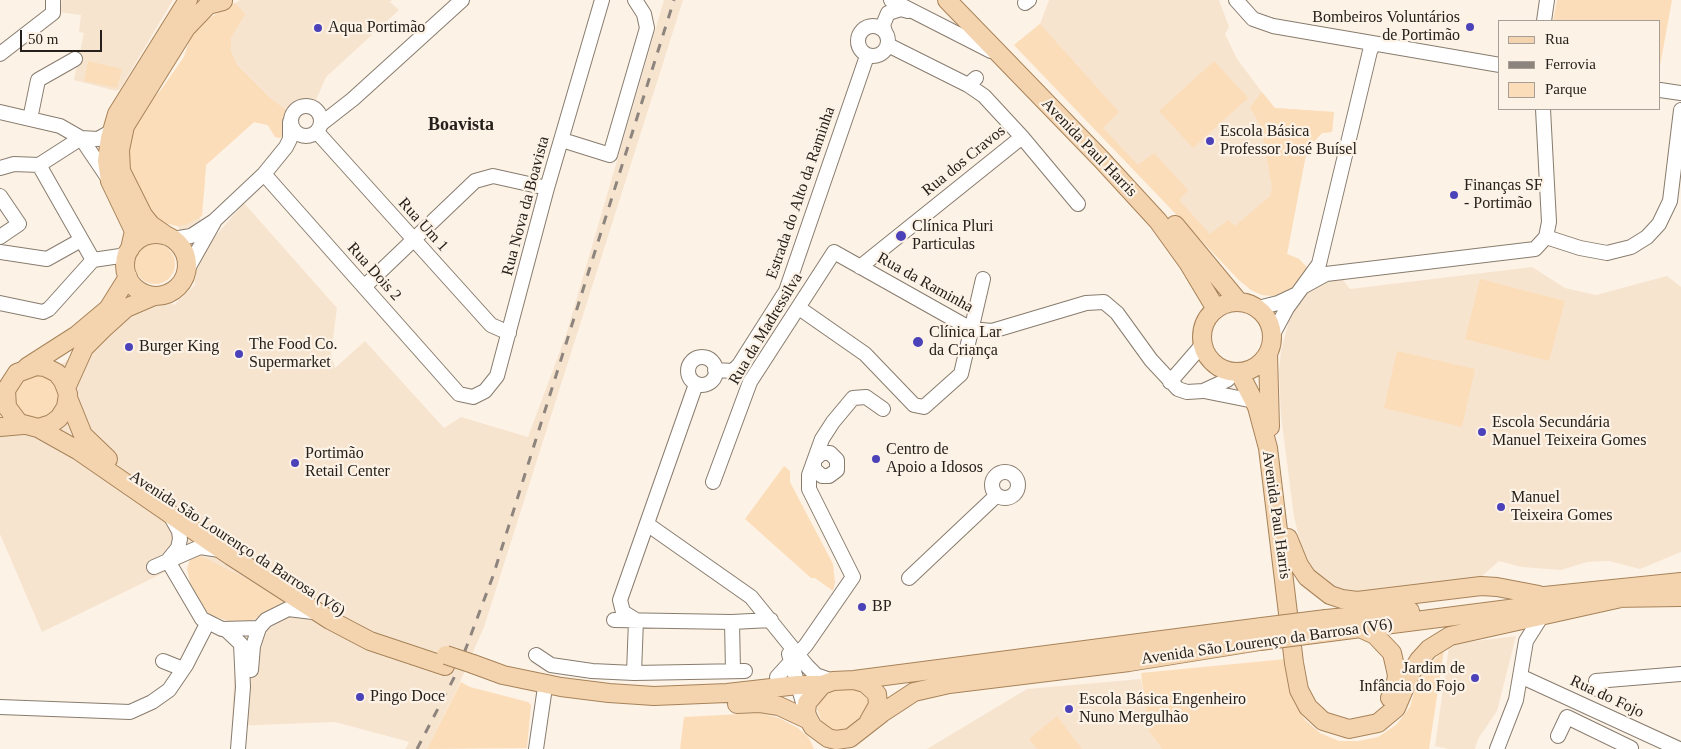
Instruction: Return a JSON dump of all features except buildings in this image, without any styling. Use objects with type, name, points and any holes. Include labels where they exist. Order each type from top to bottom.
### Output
[{"type":"main road","points":[[31,426],[12,416],[7,407],[4,389],[14,376],[77,335],[108,309],[127,274],[134,231],[110,181],[107,161],[112,131],[117,114],[188,0]]},
{"type":"main road","points":[[205,0],[225,1]]},
{"type":"main road","name":"Avenida Paul Harris","points":[[948,0],[1158,221],[1190,264],[1216,309]]},
{"type":"main road","name":"Avenida Paul Harris","points":[[962,0],[1155,202],[1238,301]]},
{"type":"main road","points":[[0,427],[51,424],[59,418],[65,410],[67,393],[84,348],[126,308],[154,296],[168,294],[181,284],[187,270],[184,253],[143,215],[121,171],[120,150],[125,126],[186,28],[208,5],[225,1]]},
{"type":"main road","points":[[130,250],[146,236],[156,234],[170,238]]},
{"type":"main road","points":[[127,274],[138,291],[154,296]]},
{"type":"main road","points":[[1238,301],[1258,308],[1270,323],[1272,336],[1268,354],[1255,367],[1237,372],[1215,364],[1205,352],[1203,344],[1206,321],[1216,309],[1230,302],[1238,301]]},
{"type":"main road","name":"Avenida Paul Harris","points":[[1268,354],[1270,428],[1288,538]]},
{"type":"main road","points":[[26,368],[38,366],[51,369],[62,378],[67,393]]},
{"type":"main road","name":"Avenida Paul Harris","points":[[1237,372],[1254,401],[1268,448],[1294,663],[1303,699],[1314,715],[1323,721],[1340,728],[1368,727],[1378,723],[1396,708],[1419,660],[1440,641],[1462,632],[1621,598]]},
{"type":"main road","name":"Avenida São Lourenço da Barrosa (V6)","points":[[67,393],[83,435],[94,448],[125,472],[256,561],[336,610],[388,636],[446,660],[544,694],[608,704],[655,707],[760,703],[779,706],[809,720],[828,738],[836,740],[859,737],[882,713],[914,692],[949,684],[1129,662],[1261,634]]},
{"type":"main road","name":"Avenida São Lourenço da Barrosa (V6)","points":[[31,426],[79,451],[169,514],[318,613],[370,641],[446,660]]},
{"type":"main road","points":[[1288,538],[1299,565],[1307,577],[1330,595],[1342,599],[1357,601],[1481,586],[1497,586],[1544,596]]},
{"type":"main road","points":[[1288,538],[1306,683],[1312,698],[1320,707],[1330,714],[1352,720],[1375,714],[1388,703],[1395,688],[1397,675],[1392,653],[1385,642],[1362,629]]},
{"type":"main road","name":"Avenida São Lourenço da Barrosa (V6)","points":[[470,668],[562,687],[610,693],[654,696],[760,691],[798,685],[1261,634],[1544,596],[1681,582]]},
{"type":"main road","name":"Avenida São Lourenço da Barrosa (V6)","points":[[1324,626],[1362,629],[1552,603],[1621,598],[1681,597]]},
{"type":"main road","points":[[854,680],[873,687],[878,699],[874,714],[859,737]]},
{"type":"main road","points":[[809,720],[807,703],[828,683]]},
{"type":"street","points":[[0,54],[52,14],[53,0]]},
{"type":"street","points":[[170,238],[191,236],[214,221],[264,174],[353,99],[462,0]]},
{"type":"street","name":"Rua Nova da Boavista","points":[[459,394],[473,397],[485,391],[497,376],[547,188],[602,0]]},
{"type":"street","points":[[562,140],[610,155],[647,28],[644,14],[635,0]]},
{"type":"street","points":[[882,0],[883,14],[880,20],[862,30],[857,41],[860,50],[868,56],[880,55],[886,39],[883,25],[888,13],[901,8],[915,12]]},
{"type":"street","points":[[892,0],[989,50],[1011,67]]},
{"type":"street","points":[[1236,0],[1254,18],[1273,26],[1339,44],[1498,64]]},
{"type":"street","points":[[1544,20],[1547,0]]},
{"type":"street","points":[[871,26],[880,28],[886,39],[972,82],[1022,137]]},
{"type":"street","points":[[1372,47],[1498,71]]},
{"type":"street","points":[[1272,336],[1300,290],[1319,264],[1323,253],[1372,47]]},
{"type":"street","name":"Estrada do Alto da Raminha","points":[[715,370],[733,371],[739,365],[786,290],[868,56]]},
{"type":"street","points":[[30,119],[38,80],[75,59]]},
{"type":"street","points":[[1661,82],[1681,85]]},
{"type":"street","points":[[1661,90],[1681,93]]},
{"type":"street","points":[[264,174],[286,147],[290,139],[290,122],[294,110],[305,106],[314,108],[331,107],[353,99]]},
{"type":"street","points":[[314,108],[321,117],[316,131]]},
{"type":"street","points":[[1258,308],[1278,303],[1326,274],[1535,250],[1546,237],[1549,222],[1543,110]]},
{"type":"street","points":[[1546,237],[1580,248],[1607,253],[1631,248],[1647,238],[1659,224],[1670,201],[1681,110]]},
{"type":"street","points":[[0,112],[60,126],[82,138],[98,139],[112,131]]},
{"type":"street","points":[[290,122],[296,133],[316,131]]},
{"type":"street","name":"Rua Um 1","points":[[316,131],[491,325],[509,333]]},
{"type":"street","name":"Rua dos Cravos","points":[[860,267],[1022,137],[1078,204]]},
{"type":"street","points":[[0,168],[14,164],[40,165],[82,138]]},
{"type":"street","points":[[82,138],[110,181]]},
{"type":"street","points":[[40,165],[93,260]]},
{"type":"street","name":"Rua Dois 2","points":[[264,174],[459,394]]},
{"type":"street","points":[[364,287],[475,181],[493,176],[547,188]]},
{"type":"street","points":[[0,196],[19,224],[0,237]]},
{"type":"street","points":[[187,270],[214,221]]},
{"type":"street","points":[[0,252],[47,259],[81,240]]},
{"type":"street","points":[[0,303],[43,312],[49,309],[93,260],[112,258],[130,250]]},
{"type":"street","name":"Rua da Madressilva","points":[[713,482],[750,382],[834,252],[860,267]]},
{"type":"street","points":[[1323,253],[1324,264],[1329,269],[1345,272]]},
{"type":"street","points":[[112,258],[127,274]]},
{"type":"street","name":"Rua da Raminha","points":[[860,267],[971,329],[992,331],[1086,303],[1104,302],[1117,313],[1151,360]]},
{"type":"street","points":[[799,308],[864,354],[914,405],[924,407],[962,374],[983,279]]},
{"type":"street","points":[[1170,382],[1180,372],[1186,361],[1203,344]]},
{"type":"street","points":[[702,358],[708,359],[715,370],[710,383],[696,384],[691,380],[688,372],[694,360],[702,358]]},
{"type":"street","points":[[1151,360],[1162,366],[1172,366],[1186,361]]},
{"type":"street","points":[[1151,360],[1170,382],[1182,391],[1203,391],[1254,401]]},
{"type":"street","points":[[1203,391],[1227,380],[1237,372]]},
{"type":"street","points":[[636,620],[624,612],[620,600],[696,384]]},
{"type":"street","points":[[760,691],[777,677],[794,658],[853,577],[810,495],[808,482],[822,439],[848,402],[859,396],[866,397],[883,409]]},
{"type":"street","points":[[908,578],[997,495]]},
{"type":"street","points":[[168,561],[178,548],[180,539],[179,531],[169,514]]},
{"type":"street","points":[[647,524],[751,596],[772,620],[783,634],[794,658],[798,685],[809,720],[826,749]]},
{"type":"street","points":[[154,567],[200,547],[224,551]]},
{"type":"street","points":[[168,561],[202,619],[226,629],[242,644],[243,687],[238,749]]},
{"type":"street","points":[[251,670],[253,646],[259,628],[274,614],[288,609],[318,613]]},
{"type":"street","points":[[1497,749],[1516,700],[1526,641],[1544,614]]},
{"type":"street","points":[[614,620],[732,622],[772,620]]},
{"type":"street","points":[[634,672],[636,620]]},
{"type":"street","points":[[0,707],[130,712],[152,702],[169,690],[183,669],[208,622]]},
{"type":"street","points":[[536,655],[551,665],[592,671],[739,671],[732,622]]},
{"type":"street","points":[[226,629],[259,628]]},
{"type":"street","points":[[777,677],[782,663],[783,634]]},
{"type":"street","points":[[794,658],[828,683]]},
{"type":"street","points":[[163,661],[183,669]]},
{"type":"street","points":[[1597,689],[1596,681],[1681,674]]},
{"type":"street","name":"Rua do Fojo","points":[[1520,676],[1679,749]]},
{"type":"street","points":[[536,749],[544,694]]},
{"type":"street","points":[[1558,736],[1567,717],[1630,748],[1642,732]]},
{"type":"shaded area","points":[[62,0],[173,0],[120,89],[116,91],[74,80],[84,33],[79,32],[81,15],[59,12]]},
{"type":"shaded area","points":[[240,0],[392,0],[390,2],[399,10],[326,77],[316,100],[296,102],[287,111],[280,138],[275,137],[268,125],[254,122],[206,165],[204,194],[198,215],[213,239],[244,203],[337,308],[331,354],[335,368],[365,341],[444,428],[461,417],[528,437],[566,335],[664,0],[683,0],[484,627],[457,689],[427,749],[405,749],[409,743],[406,741],[335,722],[232,726],[234,676],[240,628],[201,556],[42,632],[0,534],[0,409],[84,348],[135,303],[167,302],[174,305],[195,285],[194,263],[197,255],[177,225],[164,223],[156,218],[143,109],[161,90],[184,57],[191,36],[208,19]]},
{"type":"shaded area","name":"Escola Básica Professor José Buísel","points":[[1049,0],[1219,0],[1229,27],[1225,34],[1237,59],[1274,108],[1334,112],[1332,132],[1322,133],[1307,149],[1287,254],[1299,259],[1275,296],[1262,295],[1251,290],[1239,280],[1014,45],[1040,24]]},
{"type":"shaded area","name":"Escola Secundária Manuel Teixeira Gomes","points":[[1532,267],[1565,288],[1596,295],[1667,276],[1681,287],[1681,552],[1640,569],[1609,561],[1587,562],[1561,570],[1521,567],[1499,561],[1481,577],[1371,592],[1356,594],[1343,591],[1328,584],[1316,574],[1304,557],[1294,517],[1281,416],[1279,372],[1281,351],[1291,313],[1310,288],[1341,277],[1350,289]]},
{"type":"shaded area","name":"Jardim de Infância do Fojo","points":[[1516,636],[1497,711],[1478,739],[1475,749],[1448,749],[1435,746],[1449,646]]},
{"type":"shaded area","name":"Escola Básica Engenheiro Nuno Mergulhão","points":[[1141,679],[1148,730],[1162,749],[927,749],[1027,689]]},
{"type":"green space","points":[[1557,0],[1672,0],[1661,60],[1661,20],[1553,20]]},
{"type":"green space","points":[[235,3],[245,14],[231,38],[231,51],[237,65],[270,98],[287,111],[284,135],[280,138],[275,137],[268,125],[254,122],[206,165],[202,216],[186,225],[177,226],[164,223],[156,218],[148,207],[129,168],[127,151],[132,129],[143,109],[161,90],[184,57],[191,36],[208,19]]},
{"type":"green space","points":[[1040,24],[1119,112],[1103,128],[1138,165],[1154,153],[1188,190],[1179,200],[1210,234],[1228,220],[1235,226],[1270,196],[1272,187],[1261,127],[1250,107],[1262,92],[1275,108],[1334,112],[1332,132],[1322,133],[1307,149],[1287,254],[1299,259],[1309,269],[1301,281],[1289,292],[1275,296],[1262,295],[1251,290],[1239,280],[1014,45]]},
{"type":"green space","points":[[88,61],[122,69],[117,88],[84,81]]},
{"type":"green space","points":[[1214,61],[1248,98],[1193,148],[1159,111]]},
{"type":"green space","points":[[155,244],[169,250],[175,264],[169,278],[155,284],[141,278],[135,264],[141,250]]},
{"type":"green space","points":[[1480,279],[1565,301],[1549,361],[1465,339]]},
{"type":"green space","points":[[1397,351],[1475,369],[1462,427],[1384,408]]},
{"type":"green space","points":[[33,375],[41,375],[53,381],[59,397],[53,413],[41,419],[33,419],[21,413],[15,401],[15,393],[21,381]]},
{"type":"green space","points":[[784,466],[790,471],[790,482],[833,564],[835,582],[833,591],[815,578],[811,578],[745,519]]},
{"type":"green space","points":[[193,552],[247,579],[282,601],[277,608],[241,625],[206,614],[191,588],[187,568]]},
{"type":"green space","points":[[1444,650],[1429,749],[1162,749],[1148,730],[1141,673],[1286,659],[1295,704],[1305,720],[1320,733],[1339,741],[1358,741],[1378,737],[1396,725],[1410,707],[1417,682],[1431,663]]},
{"type":"green space","points":[[461,682],[470,687],[528,702],[531,705],[527,748],[427,749]]},
{"type":"green space","points":[[836,690],[860,690],[870,703],[867,712],[855,727],[839,733],[823,725],[817,709],[821,700],[827,694]]},
{"type":"green space","points":[[760,713],[779,718],[798,728],[809,738],[814,749],[680,749],[684,717]]},
{"type":"green space","points":[[1057,716],[1082,749],[1037,749],[1029,739]]},
{"type":"railway","points":[[417,749],[457,672],[493,576],[674,0]]},
{"type":"place","name":"Bombeiros Voluntários de Portimão","points":[[1470,27]]},
{"type":"place","name":"Aqua Portimão","points":[[318,28]]},
{"type":"place","name":"Escola Básica Professor José Buísel","points":[[1210,141]]},
{"type":"place","name":"Finanças SF - Portimão","points":[[1454,195]]},
{"type":"place","name":"Clínica Pluri Particulas","points":[[901,236]]},
{"type":"place","name":"Clínica Lar da Criança","points":[[918,342]]},
{"type":"place","name":"Burger King","points":[[129,347]]},
{"type":"place","name":"The Food Co. Supermarket","points":[[239,354]]},
{"type":"place","name":"Escola Secundária Manuel Teixeira Gomes","points":[[1482,432]]},
{"type":"place","name":"Centro de Apoio a Idosos","points":[[876,459]]},
{"type":"place","name":"Portimão Retail Center","points":[[295,463]]},
{"type":"place","name":"Manuel Teixeira Gomes","points":[[1501,507]]},
{"type":"place","name":"BP","points":[[862,607]]},
{"type":"place","name":"Jardim de Infância do Fojo","points":[[1475,678]]},
{"type":"place","name":"Pingo Doce","points":[[360,697]]},
{"type":"place","name":"Escola Básica Engenheiro Nuno Mergulhão","points":[[1069,709]]},
{"type":"district","name":"Boavista","points":[[461,125]]}]
